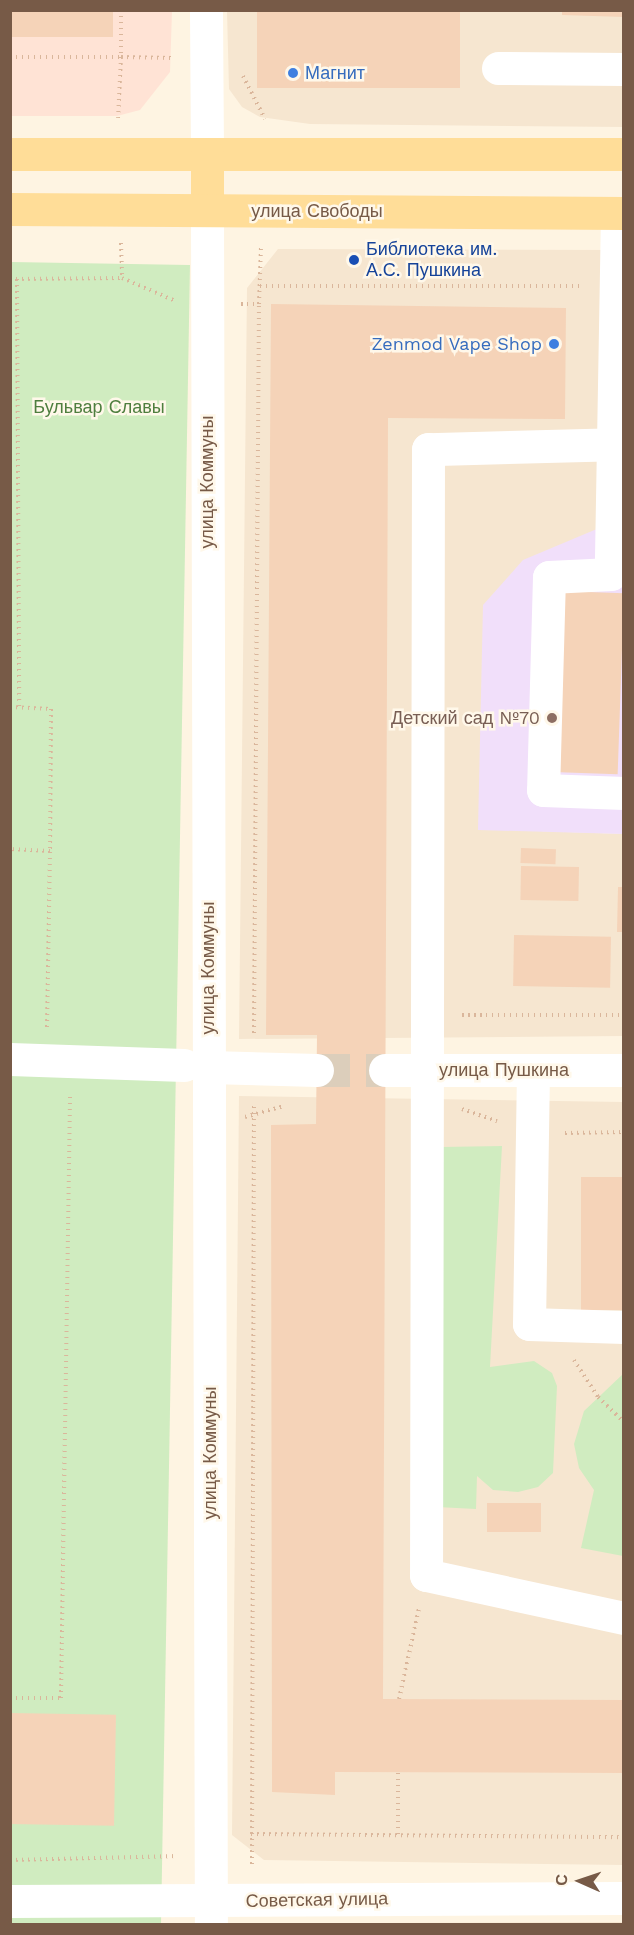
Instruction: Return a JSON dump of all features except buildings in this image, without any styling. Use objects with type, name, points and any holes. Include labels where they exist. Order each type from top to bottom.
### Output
[{"type":"main road","points":[[10,154],[624,154]]},
{"type":"main road","name":"улица Коммуны","points":[[207,154],[207,210]]},
{"type":"main road","name":"улица Свободы","points":[[10,209],[620,213]]},
{"type":"street","name":"улица Коммуны","points":[[206,10],[207,154]]},
{"type":"street","points":[[498,68],[624,69]]},
{"type":"street","name":"улица Коммуны","points":[[207,210],[196,1066],[211,1913]]},
{"type":"street","points":[[620,213],[618,286],[620,444],[611,574],[549,577],[543,790],[624,793]]},
{"type":"street","points":[[620,444],[428,450],[426,1575],[624,1618]]},
{"type":"street","points":[[10,1059],[317,1070]]},
{"type":"street","name":"улица Пушкина","points":[[385,1070],[624,1070]]},
{"type":"street","points":[[533,1070],[529,1324],[624,1327]]},
{"type":"street","name":"Советская улица","points":[[10,1901],[211,1913],[252,1901],[624,1898]]},
{"type":"path","points":[[18,279],[19,707]]},
{"type":"path","points":[[260,286],[618,286]]},
{"type":"path","points":[[252,1901],[254,1068],[260,304]]},
{"type":"path","points":[[10,707],[51,709],[50,851],[59,1061],[61,1698],[10,1698]]},
{"type":"path","points":[[10,849],[50,851]]},
{"type":"path","points":[[428,1015],[624,1015]]},
{"type":"path","points":[[566,1325],[570,1353],[583,1375],[624,1422]]},
{"type":"path","points":[[399,1699],[426,1575]]},
{"type":"path","points":[[398,1772],[398,1835]]},
{"type":"path","points":[[10,1860],[171,1860],[210,1836],[252,1834],[624,1838]]},
{"type":"shaded area","points":[[11,11],[172,11],[170,72],[140,110],[117,116],[11,116]]},
{"type":"shaded area","points":[[227,11],[623,11],[623,127],[310,124],[260,117],[242,107],[229,89]]},
{"type":"shaded area","points":[[278,249],[623,250],[623,518],[478,829],[623,834],[623,1036],[239,1039],[247,288]]},
{"type":"shaded area","name":"Детский сад №70","points":[[623,518],[623,834],[478,830],[483,605],[523,560]]},
{"type":"shaded area","points":[[239,1096],[623,1102],[623,1865],[264,1860],[232,1835]]},
{"type":"shaded area","points":[[623,1922],[623,1924],[302,1924],[361,1923]]},
{"type":"green space","name":"Бульвар Славы","points":[[11,262],[190,265],[161,1924],[10,1924]]},
{"type":"green space","points":[[502,1146],[490,1367],[534,1361],[552,1373],[557,1386],[553,1473],[538,1487],[518,1492],[493,1490],[477,1476],[476,1509],[437,1507],[441,1147]]},
{"type":"green space","points":[[623,1374],[623,1556],[581,1548],[594,1490],[579,1468],[574,1444],[584,1411]]},
{"type":"tunnel","points":[[317,1070],[385,1070]]},
{"type":"place","name":"Магнит","points":[[293,73]]},
{"type":"place","name":"Библиотека им. А.С. Пушкина","points":[[354,260]]},
{"type":"place","name":"Zenmod Vape Shop","points":[[554,344]]},
{"type":"place","name":"Детский сад №70","points":[[552,718]]}]
